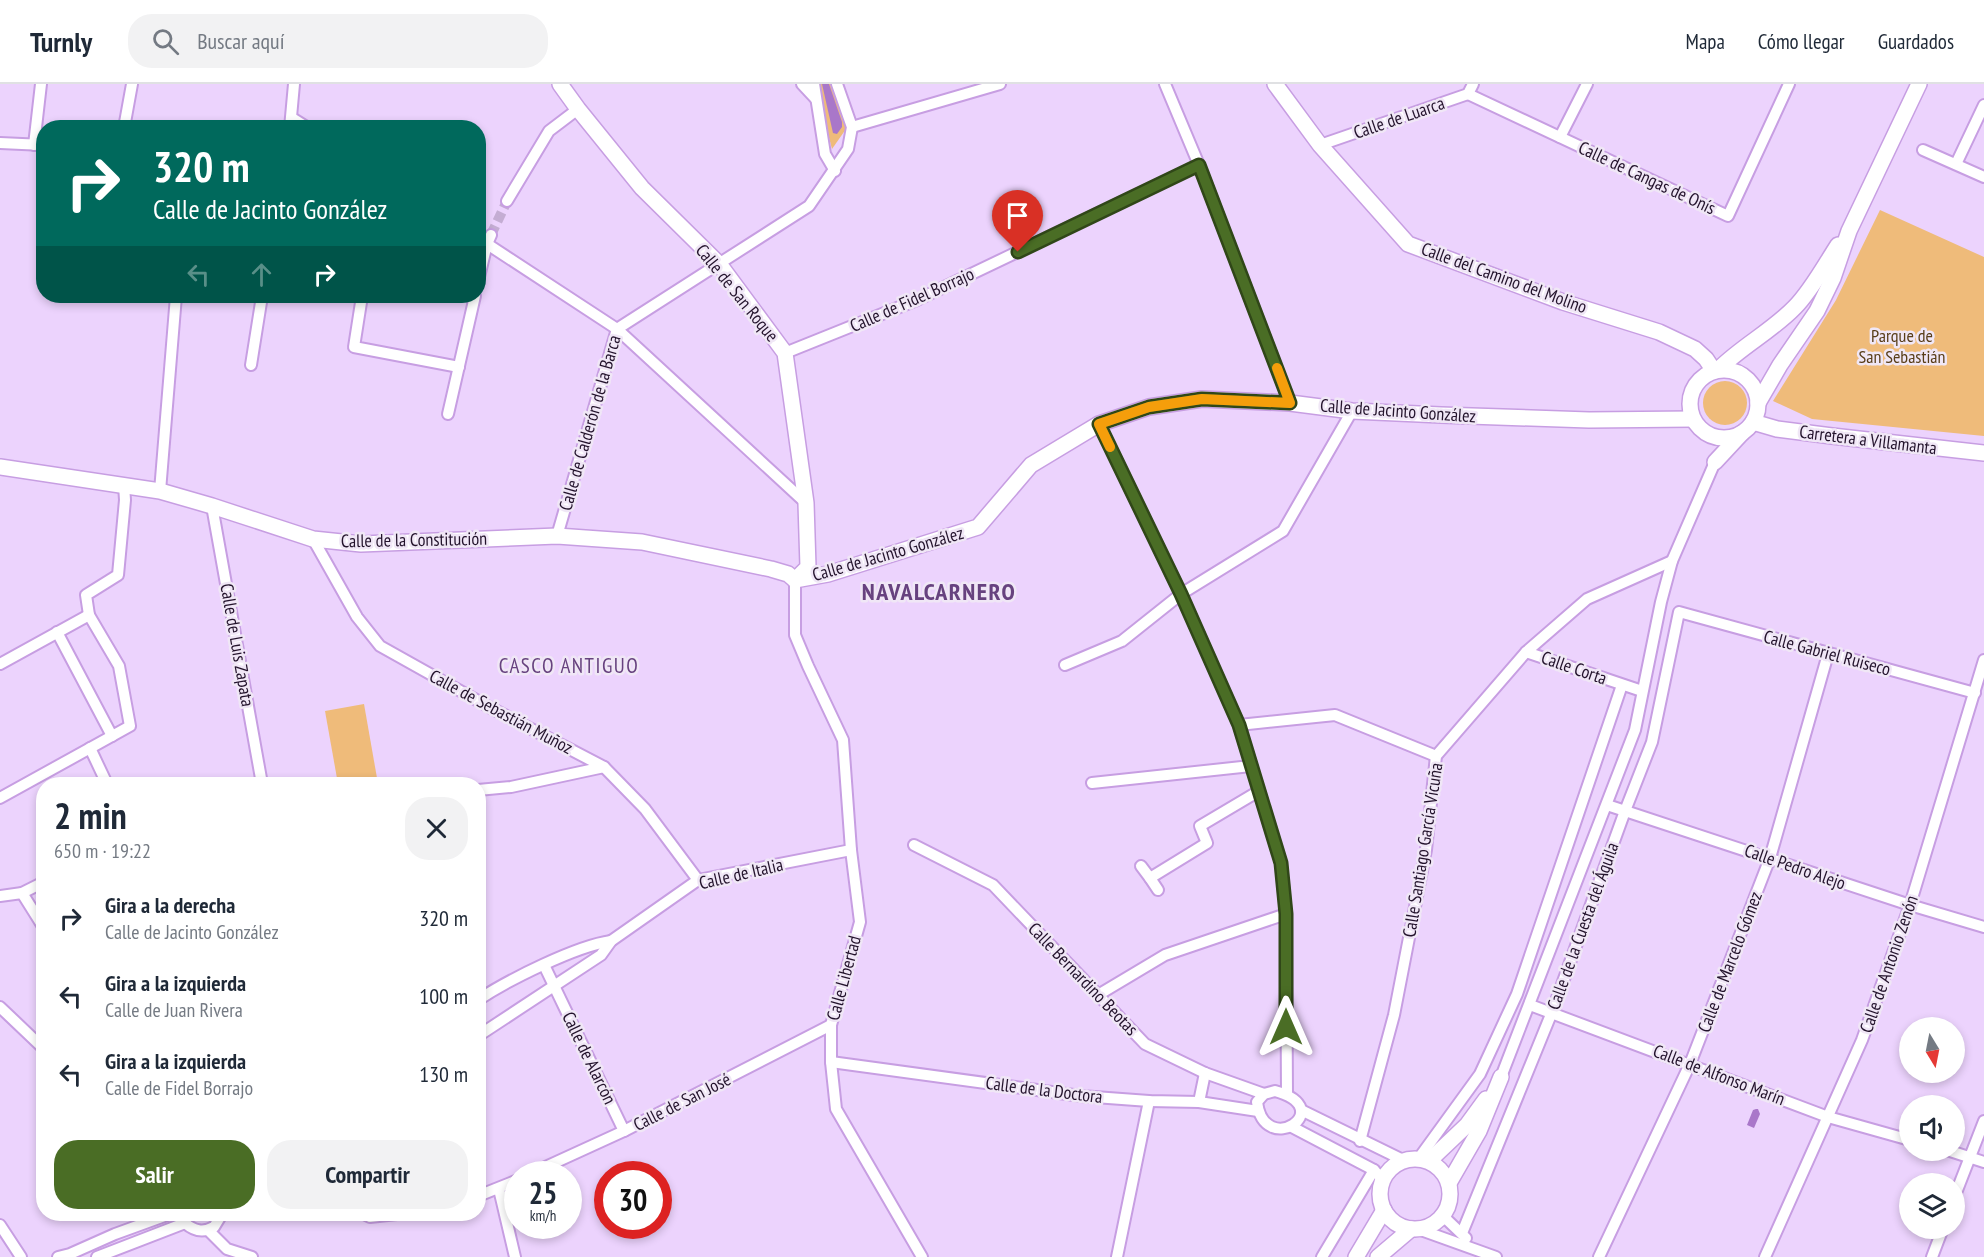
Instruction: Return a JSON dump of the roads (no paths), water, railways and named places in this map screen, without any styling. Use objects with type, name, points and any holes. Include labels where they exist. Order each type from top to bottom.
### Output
[{"type":"street","points":[[40,120],[41,84]]},
{"type":"street","points":[[125,120],[132,84]]},
{"type":"street","points":[[291,120],[294,84]]},
{"type":"street","name":"Calle de San Roque","points":[[560,84],[642,188],[720,265],[785,353],[806,503],[808,567],[795,580]]},
{"type":"street","points":[[802,84],[817,100]]},
{"type":"street","points":[[814,84],[825,154],[835,171]]},
{"type":"street","points":[[837,84],[852,127],[1000,84]]},
{"type":"street","points":[[1165,84],[1199,165],[1290,403]]},
{"type":"street","points":[[1560,137],[1587,84]]},
{"type":"street","name":"Calle de Cangas de Onís","points":[[1471,89],[1560,137],[1728,216],[1789,84]]},
{"type":"street","points":[[1848,231],[1796,306],[1716,370],[1705,374],[1693,388],[1689,406],[1699,428],[1709,435],[1721,438],[1733,437],[1748,427],[1758,403],[1780,365],[1817,311],[1833,278],[1848,231],[1919,84]]},
{"type":"street","name":"Calle del Camino del Molino","points":[[1278,85],[1320,145],[1408,244],[1563,302],[1659,332],[1695,349],[1716,370]]},
{"type":"street","name":"Calle de Luarca","points":[[1320,145],[1471,89]]},
{"type":"street","points":[[1956,164],[1984,105]]},
{"type":"street","points":[[507,201],[549,131],[578,109]]},
{"type":"street","name":"Calle de Calderón de la Barca","points":[[558,536],[617,328],[720,265],[809,206],[848,149],[852,127]]},
{"type":"street","points":[[0,143],[36,145]]},
{"type":"street","points":[[1923,150],[1984,177]]},
{"type":"street","name":"Calle de Fidel Borrajo","points":[[785,353],[917,300],[1199,165]]},
{"type":"street","points":[[486,239],[617,328],[806,503]]},
{"type":"street","points":[[160,491],[175,303]]},
{"type":"street","points":[[251,365],[261,303]]},
{"type":"street","points":[[361,303],[354,347],[459,367]]},
{"type":"street","points":[[448,414],[473,303]]},
{"type":"street","points":[[1716,370],[1731,370],[1741,374],[1756,392],[1758,403]]},
{"type":"street","name":"Calle de Jacinto González","points":[[795,580],[828,574],[978,527],[1031,465],[1099,424],[1149,407],[1202,399],[1290,403],[1352,411],[1589,420],[1693,419]]},
{"type":"street","points":[[1065,665],[1122,641],[1181,594],[1283,531],[1352,411]]},
{"type":"street","points":[[1099,424],[1181,594],[1239,725],[1281,863],[1286,914],[1287,1094]]},
{"type":"street","name":"Carretera a Villamanta","points":[[1748,427],[1984,453]]},
{"type":"street","name":"Calle de la Cuesta del Águila","points":[[1449,1183],[1479,1131],[1548,960],[1635,730],[1672,561],[1715,462],[1748,427]]},
{"type":"street","points":[[1709,435],[1715,462]]},
{"type":"street","name":"Calle de la Constitución","points":[[0,467],[160,491],[313,539],[362,544],[558,536],[642,542],[771,569],[788,574],[795,580]]},
{"type":"street","points":[[38,777],[130,726],[119,666],[89,615],[86,595],[118,575],[125,500],[124,485]]},
{"type":"street","name":"Calle de Luis Zapata","points":[[212,506],[261,777]]},
{"type":"street","name":"Calle de Sebastián Muñoz","points":[[313,539],[357,617],[380,646],[489,707],[604,767],[645,809],[698,880]]},
{"type":"street","name":"Calle Santiago García Vicuña","points":[[1360,1141],[1394,1015],[1418,894],[1426,850],[1436,756],[1526,652],[1587,599],[1672,561]]},
{"type":"street","name":"Calle Libertad","points":[[795,580],[795,635],[843,740],[851,850],[860,922],[831,1025],[831,1062],[836,1109],[922,1257]]},
{"type":"street","name":"Calle de la Cuesta del Águila","points":[[1462,1233],[1552,1012],[1652,742],[1679,612]]},
{"type":"street","name":"Calle Gabriel Ruiseco","points":[[1679,612],[1975,693]]},
{"type":"street","points":[[0,664],[89,615]]},
{"type":"street","points":[[57,632],[112,736]]},
{"type":"street","name":"Calle Corta","points":[[1526,652],[1622,685]]},
{"type":"street","name":"Calle de Marcelo Gómez","points":[[1599,1257],[1690,1065],[1770,858],[1828,654]]},
{"type":"street","name":"Calle de Antonio Zenón","points":[[1765,1257],[1862,1040],[1910,905],[1984,660]]},
{"type":"street","points":[[1424,1160],[1480,1074],[1517,994],[1622,685],[1642,691]]},
{"type":"street","points":[[1239,725],[1335,715],[1436,756]]},
{"type":"street","points":[[90,748],[104,777]]},
{"type":"street","points":[[1092,783],[1251,766]]},
{"type":"street","points":[[486,790],[511,788],[604,767]]},
{"type":"street","points":[[0,798],[36,778]]},
{"type":"street","points":[[1150,878],[1207,843],[1200,826],[1259,791]]},
{"type":"street","name":"Calle Pedro Alejo","points":[[1606,805],[1984,927]]},
{"type":"street","name":"Calle de la Cuesta del Águila","points":[[1574,828],[1595,836]]},
{"type":"street","name":"Calle Bernardino Beotas","points":[[914,845],[993,885],[1146,1044],[1205,1073],[1264,1094]]},
{"type":"street","name":"Calle de Italia","points":[[486,1031],[601,955],[611,941],[698,880],[851,850]]},
{"type":"street","points":[[1141,866],[1158,890]]},
{"type":"street","name":"Calle de la Cuesta del Águila","points":[[1556,881],[1575,888]]},
{"type":"street","points":[[0,896],[22,893],[36,886]]},
{"type":"street","points":[[22,893],[36,915]]},
{"type":"street","points":[[1098,995],[1165,955],[1286,914]]},
{"type":"street","name":"Calle de Italia","points":[[486,995],[544,965],[598,943],[611,941]]},
{"type":"street","name":"Calle de la Cuesta del Águila","points":[[1531,953],[1548,960]]},
{"type":"street","points":[[544,965],[554,985]]},
{"type":"street","name":"Calle de Alarcón","points":[[554,985],[624,1131]]},
{"type":"street","name":"Calle de Alfonso Marín","points":[[1530,1005],[1828,1117],[1899,1137]]},
{"type":"street","points":[[0,1007],[36,1041]]},
{"type":"street","name":"Calle de San José","points":[[558,1161],[624,1131],[831,1025]]},
{"type":"street","name":"Calle de la Doctora","points":[[831,1062],[1081,1096],[1199,1102],[1258,1112]]},
{"type":"street","points":[[1199,1102],[1205,1073]]},
{"type":"street","points":[[1480,1074],[1498,1082]]},
{"type":"street","name":"Calle de la Cuesta del Águila","points":[[1424,1160],[1467,1125],[1498,1082]]},
{"type":"street","points":[[1301,1110],[1300,1119],[1292,1127],[1280,1129],[1263,1122],[1258,1112],[1257,1102],[1264,1094],[1275,1091],[1287,1094],[1301,1110],[1360,1141],[1403,1160],[1424,1160],[1441,1169],[1449,1183],[1451,1195],[1443,1216],[1433,1224],[1414,1229],[1378,1257]]},
{"type":"street","points":[[1117,1257],[1149,1101]]},
{"type":"street","points":[[1964,1173],[1984,1121]]},
{"type":"street","points":[[1292,1127],[1378,1175]]},
{"type":"street","points":[[1965,1155],[1984,1162]]},
{"type":"street","points":[[1322,1257],[1378,1175],[1403,1160]]},
{"type":"street","points":[[1378,1175],[1384,1210],[1395,1222],[1496,1257]]},
{"type":"street","points":[[486,1193],[504,1187]]},
{"type":"street","points":[[499,1189],[515,1257]]},
{"type":"street","points":[[1356,1257],[1384,1210]]},
{"type":"street","points":[[1443,1216],[1462,1233],[1473,1248]]},
{"type":"street","points":[[58,1257],[151,1221]]},
{"type":"street","points":[[97,1257],[177,1221]]},
{"type":"street","points":[[187,1221],[195,1230],[208,1230],[219,1221]]},
{"type":"street","points":[[0,1225],[21,1257]]},
{"type":"street","points":[[208,1230],[227,1249],[252,1257]]},
{"type":"street","points":[[1932,1257],[1939,1239]]},
{"type":"street","points":[[216,1257],[227,1249]]},
{"type":"tunnel","points":[[491,235],[507,201]]},
{"type":"district","name":"NAVALCARNERO","points":[[939,592]]},
{"type":"district","name":"CASCO ANTIGUO","points":[[569,666]]},
{"type":"park label","name":"Parque de San Sebastián","points":[[1902,346]]}]
